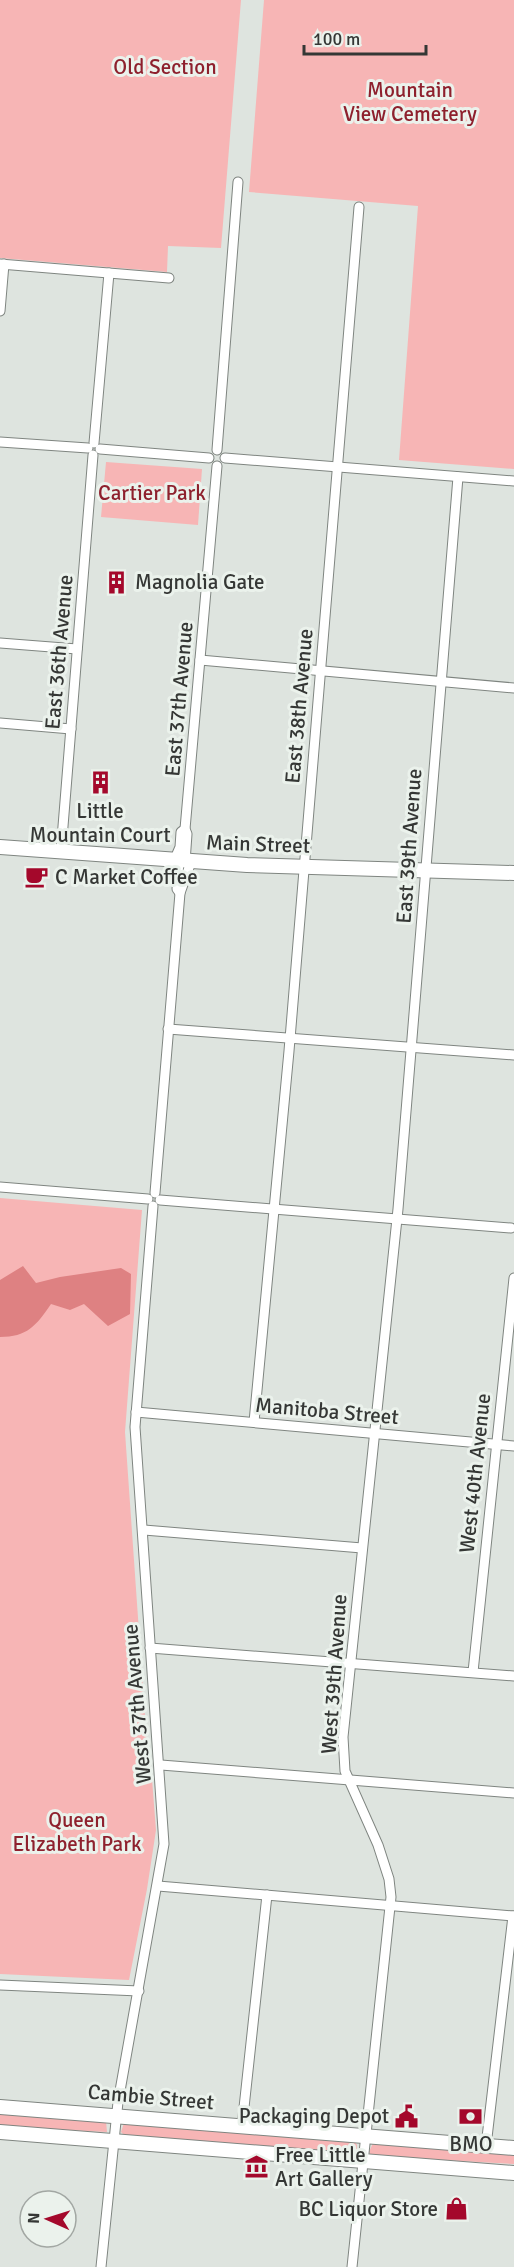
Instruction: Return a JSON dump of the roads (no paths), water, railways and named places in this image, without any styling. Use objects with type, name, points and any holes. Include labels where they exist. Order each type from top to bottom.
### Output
[{"type":"main road","name":"Main Street","points":[[0,847],[182,861],[514,873]]},
{"type":"main road","name":"Cambie Street","points":[[0,2107],[514,2148]]},
{"type":"main road","points":[[0,2132],[514,2173]]},
{"type":"street","points":[[218,450],[238,182]]},
{"type":"street","name":"East 38th Avenue","points":[[254,1422],[290,1038],[359,207]]},
{"type":"street","points":[[0,311],[2,264],[169,278]]},
{"type":"street","name":"East 36th Avenue","points":[[61,851],[109,273]]},
{"type":"street","points":[[0,442],[209,458]]},
{"type":"street","points":[[209,458],[211,453],[218,450]]},
{"type":"street","points":[[218,450],[224,454],[225,458]]},
{"type":"street","points":[[209,458],[211,463],[217,466],[223,463],[225,458]]},
{"type":"street","points":[[225,458],[514,481]]},
{"type":"street","name":"East 37th Avenue","points":[[154,1200],[180,893],[177,889],[187,834],[185,829],[217,466]]},
{"type":"street","name":"East 39th Avenue","points":[[397,1219],[458,477]]},
{"type":"street","points":[[0,643],[77,649]]},
{"type":"street","points":[[200,660],[514,688]]},
{"type":"street","points":[[0,723],[71,729]]},
{"type":"street","points":[[168,1029],[514,1055]]},
{"type":"street","points":[[0,1187],[513,1228]]},
{"type":"street","name":"West 37th Avenue","points":[[101,2267],[117,2115],[164,1844],[161,1765],[150,1648],[136,1412],[154,1200]]},
{"type":"street","name":"West 39th Avenue","points":[[351,2267],[391,1906],[389,1879],[378,1845],[345,1771],[343,1737],[397,1219]]},
{"type":"street","name":"West 40th Avenue","points":[[473,1672],[514,1278]]},
{"type":"street","name":"Manitoba Street","points":[[136,1412],[514,1446]]},
{"type":"street","points":[[144,1530],[362,1548]]},
{"type":"street","points":[[150,1648],[514,1676]]},
{"type":"street","points":[[161,1765],[514,1793]]},
{"type":"street","points":[[158,1886],[514,1916],[486,2146]]},
{"type":"street","points":[[242,2126],[267,1895]]},
{"type":"street","points":[[0,1985],[139,1990]]},
{"type":"place","name":"Magnolia Gate","points":[[117,582]]},
{"type":"place","name":"Little Mountain Court","points":[[100,783]]},
{"type":"place","name":"C Market Coffee","points":[[37,877]]},
{"type":"place","name":"Packaging Depot","points":[[407,2116]]},
{"type":"place","name":"BMO","points":[[471,2116]]},
{"type":"place","name":"Free Little Art Gallery","points":[[257,2167]]},
{"type":"place","name":"BC Liquor Store","points":[[456,2209]]},
{"type":"park label","name":"Old Section","points":[[165,67]]},
{"type":"park label","name":"Mountain View Cemetery","points":[[410,102]]},
{"type":"park label","name":"Cartier Park","points":[[152,493]]},
{"type":"park label","name":"Queen Elizabeth Park","points":[[77,1832]]}]
